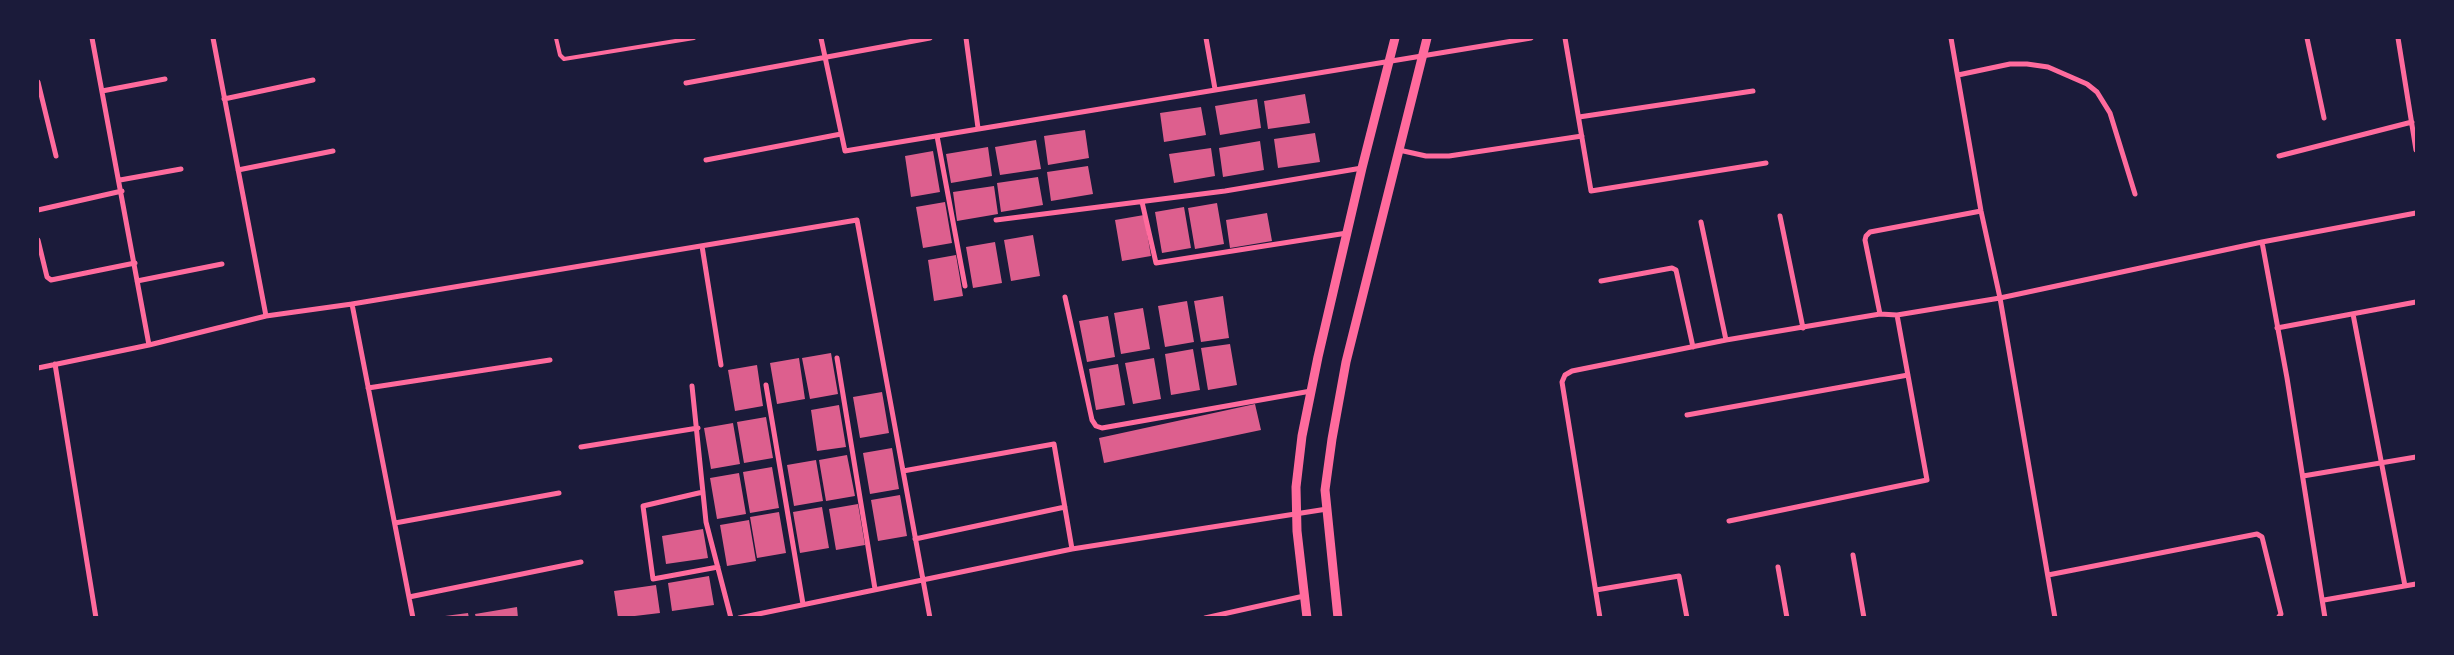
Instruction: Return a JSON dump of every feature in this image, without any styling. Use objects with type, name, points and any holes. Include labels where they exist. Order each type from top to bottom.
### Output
[{"type":"street","points":[[92,38],[120,180],[149,345]]},
{"type":"street","points":[[213,38],[266,316]]},
{"type":"street","points":[[821,38],[845,151],[1530,38]]},
{"type":"street","points":[[686,83],[824,56],[930,38]]},
{"type":"street","points":[[966,38],[978,128]]},
{"type":"street","points":[[1206,38],[1216,89]]},
{"type":"street","points":[[1307,618],[1296,487],[1301,444],[1362,168],[1395,38]]},
{"type":"street","points":[[1338,618],[1325,490],[1346,362],[1427,38]]},
{"type":"street","points":[[1565,38],[1591,191],[1766,163]]},
{"type":"street","points":[[1952,38],[1981,211],[2000,298],[2055,618]]},
{"type":"street","points":[[2307,38],[2324,118]]},
{"type":"street","points":[[2398,38],[2416,146]]},
{"type":"street","points":[[1958,75],[2010,64],[2027,64],[2048,67],[2087,84],[2104,101],[2110,113],[2135,194]]},
{"type":"street","points":[[102,91],[165,79]]},
{"type":"street","points":[[224,99],[314,80]]},
{"type":"street","points":[[38,82],[56,156]]},
{"type":"street","points":[[1579,117],[1753,91]]},
{"type":"street","points":[[2279,156],[2412,122]]},
{"type":"street","points":[[706,160],[841,134]]},
{"type":"street","points":[[937,136],[965,286]]},
{"type":"street","points":[[1399,150],[1426,156],[1449,156],[1582,136]]},
{"type":"street","points":[[238,170],[332,151]]},
{"type":"street","points":[[996,220],[1225,191],[1362,168]]},
{"type":"street","points":[[120,180],[181,169]]},
{"type":"street","points":[[38,210],[122,192]]},
{"type":"street","points":[[1142,202],[1156,263],[1347,233]]},
{"type":"street","points":[[1880,314],[1865,240],[1866,236],[1870,232],[1981,211]]},
{"type":"street","points":[[1600,618],[1562,382],[1565,375],[1572,371],[1726,340],[1880,314],[1897,315],[2000,298],[2262,242],[2416,213]]},
{"type":"street","points":[[1780,216],[1803,328]]},
{"type":"street","points":[[38,368],[149,345],[266,316],[352,304],[857,220],[930,618]]},
{"type":"street","points":[[1701,222],[1726,340]]},
{"type":"street","points":[[38,240],[47,277],[51,280],[135,263]]},
{"type":"street","points":[[2262,242],[2324,600],[2325,618]]},
{"type":"street","points":[[702,246],[721,365]]},
{"type":"street","points":[[138,281],[222,264]]},
{"type":"street","points":[[1602,281],[1672,268],[1676,270],[1693,347]]},
{"type":"street","points":[[1066,297],[1092,420],[1096,426],[1102,428],[1312,391]]},
{"type":"street","points":[[2278,328],[2416,302]]},
{"type":"street","points":[[352,304],[413,618]]},
{"type":"street","points":[[2354,314],[2405,586]]},
{"type":"street","points":[[1729,521],[1927,480],[1897,315]]},
{"type":"street","points":[[837,358],[875,589]]},
{"type":"street","points":[[368,388],[550,360]]},
{"type":"street","points":[[55,364],[96,618]]},
{"type":"street","points":[[1687,415],[1908,374]]},
{"type":"street","points":[[766,385],[803,604]]},
{"type":"street","points":[[692,386],[698,428],[706,522],[731,618]]},
{"type":"street","points":[[581,447],[698,428]]},
{"type":"street","points":[[903,471],[1054,444],[1072,549]]},
{"type":"street","points":[[2303,476],[2416,457]]},
{"type":"street","points":[[704,492],[643,506],[652,579],[718,567]]},
{"type":"street","points":[[395,524],[559,493]]},
{"type":"street","points":[[915,539],[1064,507]]},
{"type":"street","points":[[740,618],[1072,549],[1327,510]]},
{"type":"street","points":[[2048,575],[2257,534],[2262,537],[2281,614],[2278,618]]},
{"type":"street","points":[[1853,555],[1864,618]]},
{"type":"street","points":[[409,596],[581,562]]},
{"type":"street","points":[[1778,567],[1787,618]]},
{"type":"street","points":[[1596,590],[1679,576],[1687,618]]},
{"type":"street","points":[[2324,600],[2416,584]]},
{"type":"street","points":[[1205,618],[1304,596]]},
{"type":"lane","points":[[556,38],[560,55],[564,58],[683,38],[694,38]]},
{"type":"building","points":[[1305,94],[1310,123],[1268,129],[1264,101]]},
{"type":"building","points":[[1257,99],[1261,128],[1220,135],[1215,106]]},
{"type":"building","points":[[1201,107],[1206,135],[1164,142],[1160,113]]},
{"type":"building","points":[[1085,130],[1089,158],[1048,165],[1044,136]]},
{"type":"building","points":[[1315,133],[1320,162],[1278,168],[1274,139]]},
{"type":"building","points":[[1036,140],[1041,169],[1000,175],[995,147]]},
{"type":"building","points":[[1260,141],[1264,170],[1223,177],[1219,148]]},
{"type":"building","points":[[988,147],[992,176],[951,183],[946,154]]},
{"type":"building","points":[[1211,148],[1215,176],[1174,183],[1169,154]]},
{"type":"building","points":[[933,151],[940,192],[911,197],[905,156]]},
{"type":"building","points":[[1088,166],[1093,194],[1051,201],[1047,172]]},
{"type":"building","points":[[1038,177],[1043,205],[1001,212],[997,183]]},
{"type":"building","points":[[994,186],[998,214],[957,221],[953,192]]},
{"type":"building","points":[[945,202],[952,243],[923,248],[916,207]]},
{"type":"building","points":[[1217,203],[1224,244],[1195,249],[1188,208]]},
{"type":"building","points":[[1184,207],[1191,248],[1162,253],[1155,212]]},
{"type":"building","points":[[1267,213],[1272,241],[1230,248],[1226,220]]},
{"type":"building","points":[[1144,215],[1151,256],[1122,261],[1115,220]]},
{"type":"building","points":[[1033,235],[1040,276],[1011,281],[1004,240]]},
{"type":"building","points":[[995,242],[1002,283],[973,288],[966,247]]},
{"type":"building","points":[[956,255],[963,296],[934,301],[928,260]]},
{"type":"building","points":[[1223,296],[1229,338],[1201,342],[1194,301]]},
{"type":"building","points":[[1187,301],[1194,342],[1165,347],[1158,306]]},
{"type":"building","points":[[1143,308],[1150,349],[1121,354],[1114,313]]},
{"type":"building","points":[[1108,316],[1115,357],[1087,362],[1079,321]]},
{"type":"building","points":[[1230,344],[1237,385],[1208,390],[1201,348]]},
{"type":"building","points":[[1193,349],[1200,390],[1171,395],[1165,354]]},
{"type":"building","points":[[831,353],[838,394],[810,399],[802,358]]},
{"type":"building","points":[[799,358],[805,399],[777,404],[770,363]]},
{"type":"building","points":[[1154,358],[1161,399],[1133,404],[1125,363]]},
{"type":"building","points":[[1118,364],[1125,405],[1096,410],[1089,369]]},
{"type":"building","points":[[757,365],[763,406],[735,411],[728,370]]},
{"type":"building","points":[[882,392],[889,433],[860,438],[853,397]]},
{"type":"building","points":[[1255,404],[1261,430],[1104,463],[1099,438]]},
{"type":"building","points":[[839,405],[846,447],[817,451],[811,410]]},
{"type":"building","points":[[766,417],[773,458],[744,463],[737,422]]},
{"type":"building","points":[[733,423],[740,464],[711,469],[704,428]]},
{"type":"building","points":[[892,448],[899,489],[870,494],[863,453]]},
{"type":"building","points":[[847,455],[855,496],[826,501],[819,460]]},
{"type":"building","points":[[816,460],[823,501],[794,506],[787,465]]},
{"type":"building","points":[[772,467],[779,508],[750,513],[743,472]]},
{"type":"building","points":[[739,473],[746,514],[717,519],[710,478]]},
{"type":"building","points":[[900,495],[907,536],[878,541],[871,500]]},
{"type":"building","points":[[858,504],[865,545],[836,550],[829,509]]},
{"type":"building","points":[[822,507],[829,548],[800,553],[793,512]]},
{"type":"building","points":[[779,512],[786,553],[757,558],[750,517]]},
{"type":"building","points":[[749,520],[756,561],[727,566],[720,525]]},
{"type":"building","points":[[703,529],[708,558],[666,564],[662,536]]},
{"type":"building","points":[[709,576],[714,605],[672,611],[668,583]]},
{"type":"building","points":[[656,585],[660,613],[618,618],[614,591]]},
{"type":"building","points":[[517,607],[518,618],[476,618],[475,614]]},
{"type":"building","points":[[468,613],[469,618],[445,618],[445,616]]}]
